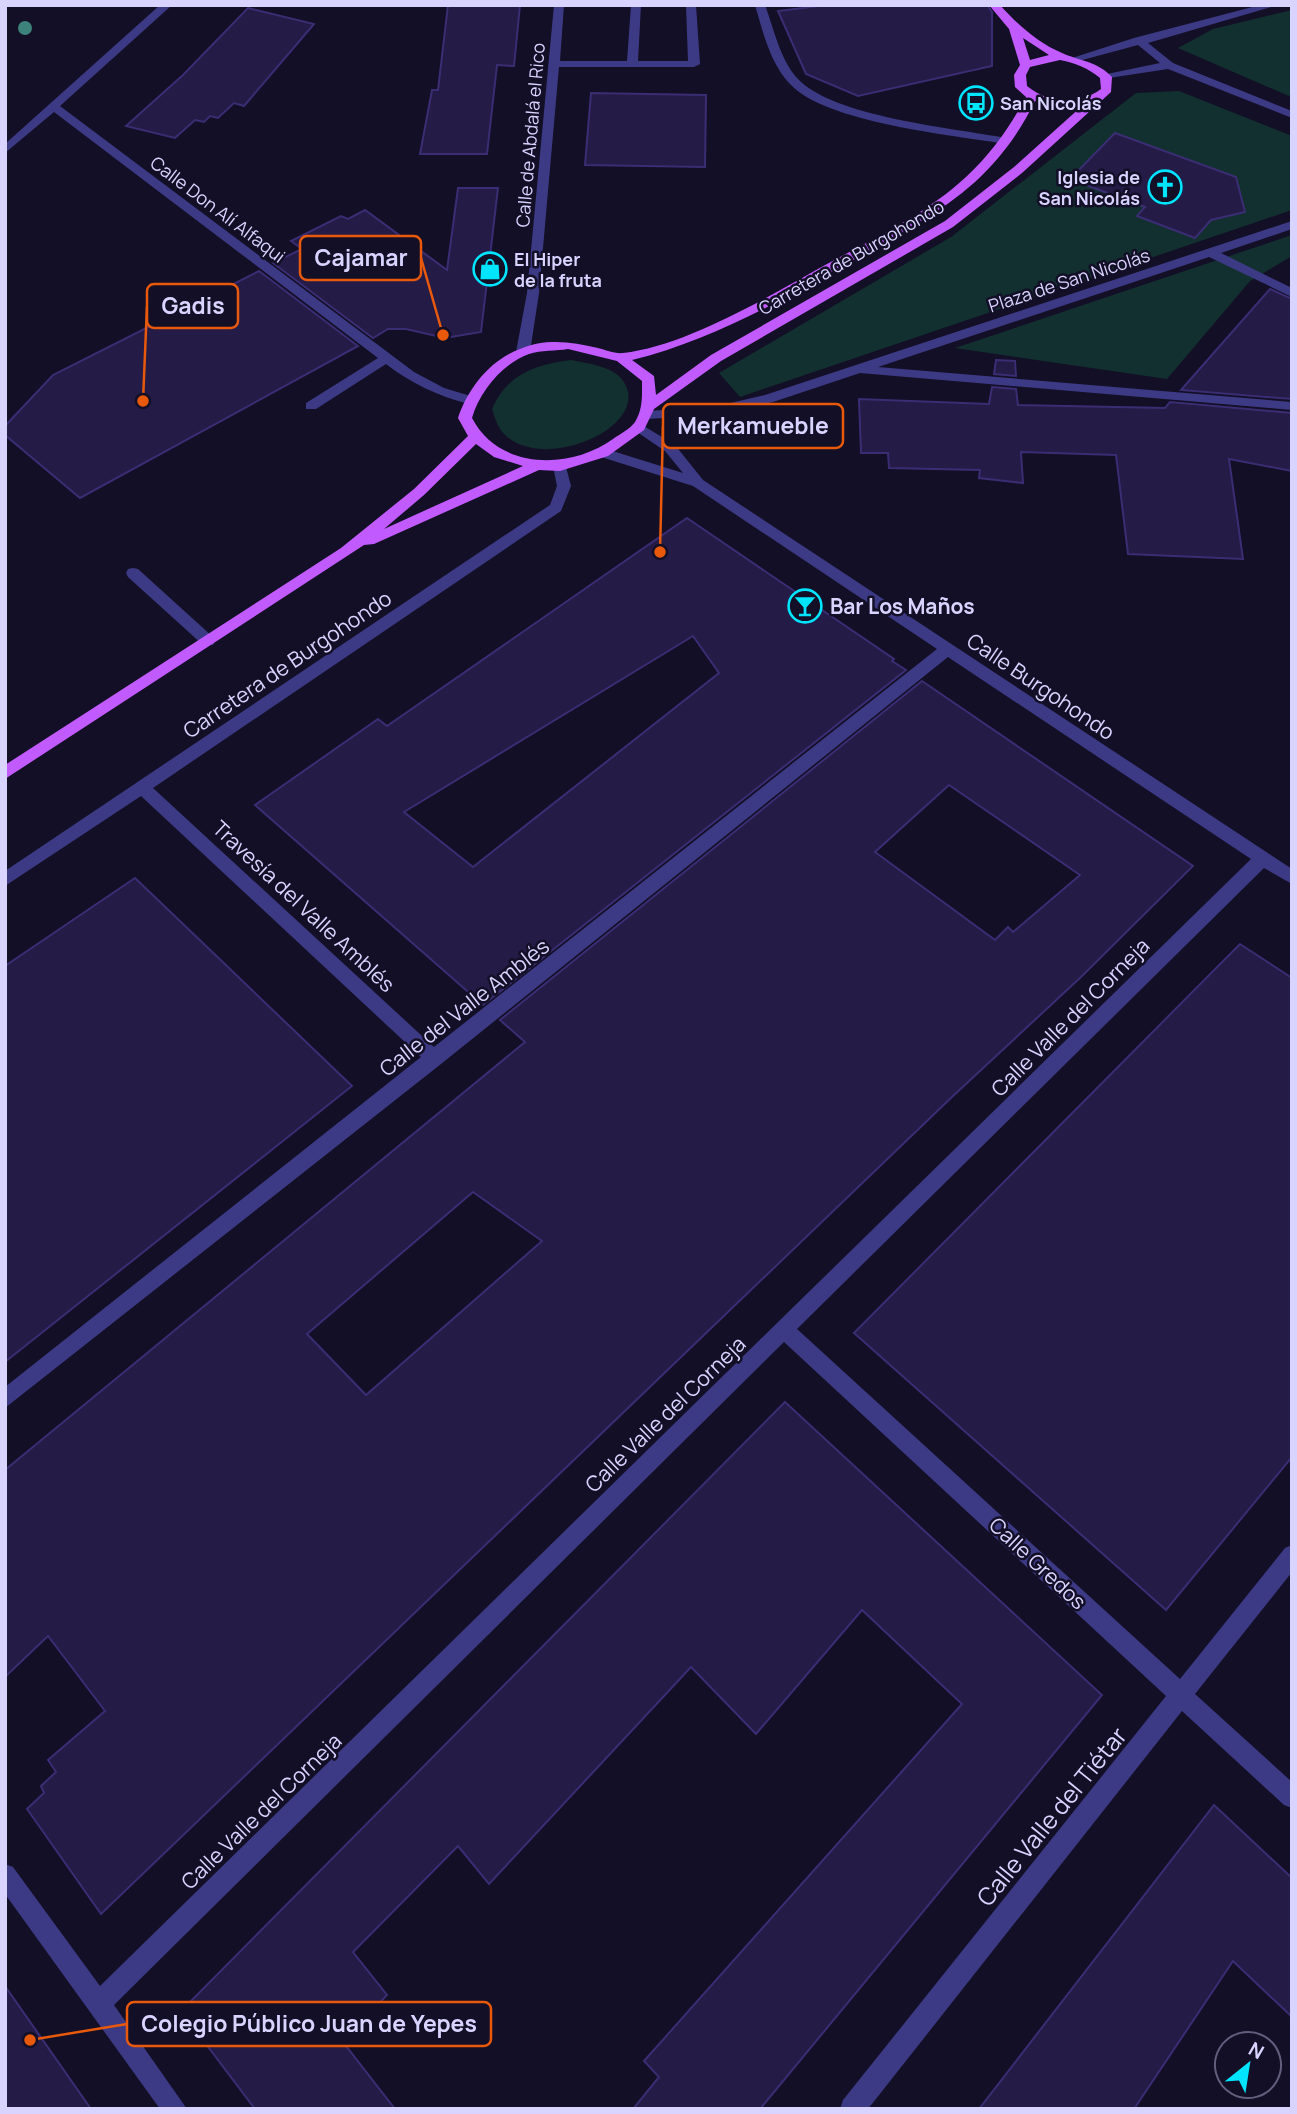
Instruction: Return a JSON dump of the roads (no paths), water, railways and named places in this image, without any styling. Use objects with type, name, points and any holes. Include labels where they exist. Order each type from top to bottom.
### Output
[{"type":"main road","points":[[994,5],[1014,28],[1060,57]]},
{"type":"main road","points":[[1014,28],[1026,65]]},
{"type":"main road","points":[[1042,59],[1075,59],[1093,66],[1106,77],[1107,90],[1095,101],[1076,105],[1054,104],[1032,97],[1021,87],[1020,75],[1026,65],[1042,59]]},
{"type":"main road","name":"Carretera de Burgohondo","points":[[621,358],[658,350],[733,321],[928,213],[983,167],[1006,141],[1032,97]]},
{"type":"main road","name":"Carretera de Burgohondo","points":[[648,410],[716,358],[949,224],[1018,170],[1095,101]]},
{"type":"main road","points":[[568,345],[621,358],[649,379],[648,410],[639,427],[603,453],[560,466],[537,465],[499,454],[475,437],[465,418],[469,400],[490,375],[523,352],[568,345]]},
{"type":"main road","points":[[5,773],[346,552],[419,492],[475,437]]},
{"type":"main road","points":[[346,552],[537,465]]},
{"type":"street","points":[[5,150],[167,5]]},
{"type":"street","name":"Calle de Abdalá el Rico","points":[[523,352],[533,293],[559,5]]},
{"type":"street","points":[[632,64],[636,5]]},
{"type":"street","points":[[554,64],[694,64],[691,5]]},
{"type":"street","points":[[760,5],[782,66],[797,85],[815,95],[861,113],[1006,141]]},
{"type":"street","points":[[1075,59],[1273,5]]},
{"type":"street","points":[[1138,40],[1169,65],[1292,115]]},
{"type":"street","points":[[1106,77],[1169,65]]},
{"type":"street","name":"Calle Don Alí Alfaqui","points":[[54,107],[409,375],[439,391],[469,400]]},
{"type":"street","name":"Plaza de San Nicolás","points":[[648,410],[713,411],[768,399],[1292,225]]},
{"type":"street","points":[[1210,252],[1292,293]]},
{"type":"street","points":[[311,406],[387,358]]},
{"type":"street","name":"Plaza de San Nicolás","points":[[857,369],[1292,406]]},
{"type":"street","name":"Calle Burgohondo","points":[[639,427],[670,449],[698,483]]},
{"type":"street","name":"Calle Burgohondo","points":[[603,453],[698,483],[1292,878]]},
{"type":"street","name":"Carretera de Burgohondo","points":[[5,880],[556,509],[564,486],[560,466]]},
{"type":"street","points":[[133,573],[208,641]]},
{"type":"street","name":"Calle del Valle Amblés","points":[[5,1399],[948,649]]},
{"type":"street","name":"Travesía del Valle Amblés","points":[[141,787],[435,1059]]},
{"type":"street","name":"Calle Valle del Corneja","points":[[99,2003],[1263,858]]},
{"type":"street","name":"Calle Gredos","points":[[784,1330],[1292,1797]]},
{"type":"street","name":"Calle Valle del Tiétar","points":[[852,2109],[1292,1555]]},
{"type":"street","points":[[5,1875],[175,2109]]},
{"type":"place","name":"San Nicolás","points":[[976,103]]},
{"type":"place","name":"Iglesia de San Nicolás","points":[[1165,187]]},
{"type":"place","name":"El Hiper de la fruta","points":[[490,269]]},
{"type":"place","name":"Cajamar","points":[[443,335]]},
{"type":"place","name":"Gadis","points":[[143,401]]},
{"type":"place","name":"Merkamueble","points":[[660,552]]},
{"type":"place","name":"Bar Los Maños","points":[[805,606]]},
{"type":"place","name":"Colegio Público Juan de Yepes","points":[[30,2040]]}]
